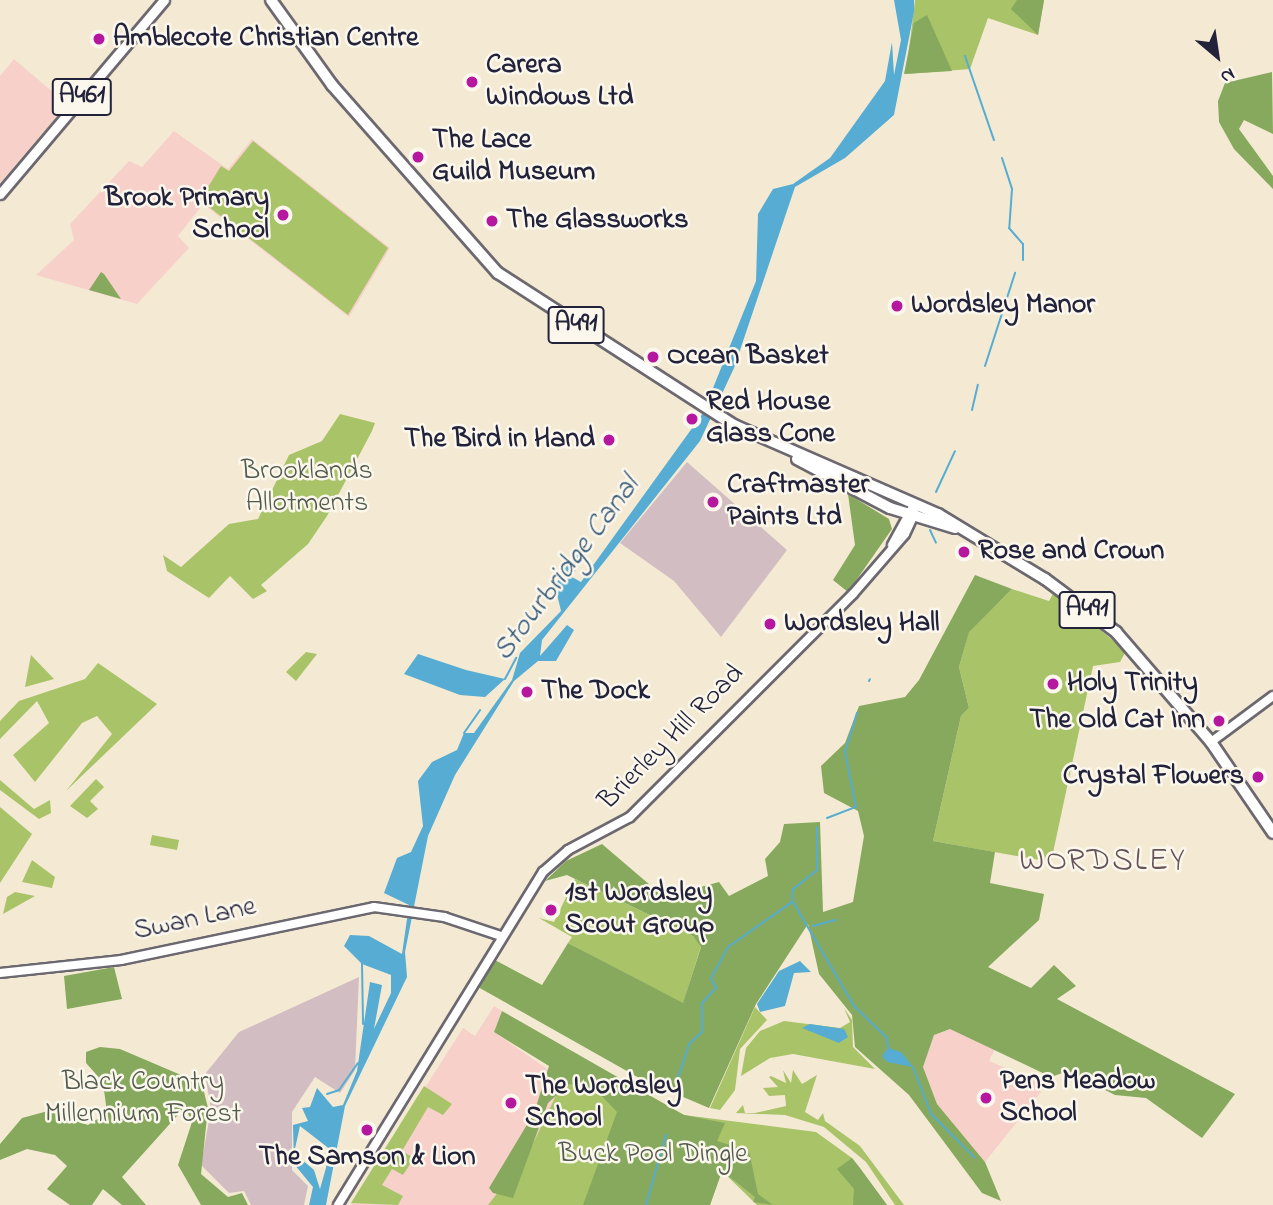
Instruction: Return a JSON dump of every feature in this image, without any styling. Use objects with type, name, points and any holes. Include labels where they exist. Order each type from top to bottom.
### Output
[{"type":"highway","name":"A491","points":[[265,0],[498,273],[653,377],[714,413],[910,515],[964,530]]},
{"type":"highway","name":"A491","points":[[271,0],[291,29]]},
{"type":"highway","name":"A491","points":[[779,447],[914,505],[964,530],[1116,632],[1211,742],[1273,833]]},
{"type":"main road","name":"A461","points":[[0,194],[164,0]]},
{"type":"main road","points":[[910,515],[914,505]]},
{"type":"main road","name":"Brierley Hill Road","points":[[338,1205],[501,936],[543,872],[568,850],[630,817],[890,551],[910,515]]},
{"type":"main road","points":[[1211,742],[1273,696]]},
{"type":"main road","name":"Swan Lane","points":[[0,973],[121,960],[345,911],[399,908],[501,936]]},
{"type":"shaded area","points":[[14,59],[67,104],[0,183],[0,76]]},
{"type":"shaded area","name":"Brook Primary School","points":[[174,131],[228,169],[252,139],[390,248],[349,317],[203,204],[178,236],[189,248],[137,304],[36,275],[74,240],[70,224],[129,161],[142,167]]},
{"type":"shaded area","points":[[687,462],[787,550],[721,637],[674,581],[620,543]]},
{"type":"shaded area","points":[[359,977],[355,1070],[340,1093],[315,1077],[292,1112],[292,1170],[308,1186],[304,1205],[251,1205],[244,1191],[229,1193],[201,1165],[211,1109],[205,1074],[239,1032]]},
{"type":"shaded area","name":"The Wordsley School","points":[[494,1006],[502,1011],[494,1032],[569,1084],[552,1205],[350,1205],[463,1028],[475,1036]]},
{"type":"shaded area","name":"Pens Meadow School","points":[[950,1029],[996,1047],[989,1061],[1034,1080],[1041,1092],[985,1162],[937,1104],[923,1067],[934,1035]]},
{"type":"green space","points":[[915,0],[1044,0],[1038,35],[988,18],[970,69],[906,74]]},
{"type":"green space","points":[[1017,0],[1044,0],[1038,35],[1011,9]]},
{"type":"green space","points":[[927,15],[952,71],[904,74],[914,23]]},
{"type":"green space","points":[[1272,72],[1273,134],[1244,120],[1239,129],[1273,176],[1273,189],[1234,149],[1219,122],[1218,101],[1225,83]]},
{"type":"green space","points":[[253,141],[388,248],[348,315],[200,200],[221,166],[229,171]]},
{"type":"green space","points":[[101,272],[104,274],[121,299],[89,290]]},
{"type":"green space","name":"Brooklands Allotments","points":[[340,414],[375,423],[327,516],[308,544],[261,585],[267,591],[253,599],[230,576],[209,598],[167,571],[163,555],[181,567],[229,524],[258,519],[289,455],[322,441]]},
{"type":"green space","points":[[848,494],[889,519],[892,529],[848,592],[833,580],[855,545]]},
{"type":"green space","points":[[975,575],[1012,589],[969,632],[959,667],[969,708],[961,716],[933,841],[995,852],[990,883],[1044,894],[1039,920],[988,967],[1031,988],[1054,965],[1076,986],[1057,999],[1235,1094],[1202,1138],[1146,1098],[1115,1095],[1068,1071],[1051,1077],[950,1029],[934,1035],[923,1067],[937,1104],[985,1162],[1001,1201],[982,1193],[909,1095],[855,1047],[852,1015],[819,974],[808,924],[756,1004],[709,1108],[641,1079],[478,987],[493,959],[542,985],[568,943],[683,1003],[701,947],[693,936],[567,875],[545,881],[566,861],[602,844],[664,897],[719,882],[729,896],[768,876],[765,859],[780,842],[784,824],[820,822],[823,912],[853,902],[864,836],[858,811],[824,793],[821,766],[845,743],[859,706],[905,697],[919,680]]},
{"type":"green space","points":[[1012,589],[1049,601],[1054,592],[1126,651],[1120,662],[1093,666],[1051,862],[933,841],[961,716],[969,708],[959,667],[969,631]]},
{"type":"green space","points":[[306,652],[317,654],[296,681],[286,672]]},
{"type":"green space","points":[[31,655],[54,679],[25,687]]},
{"type":"green space","points":[[98,663],[157,704],[66,791],[112,734],[97,716],[82,723],[35,782],[13,755],[49,723],[37,701],[0,739],[0,721],[19,701],[85,679]]},
{"type":"green space","points":[[96,779],[104,787],[90,801],[98,809],[87,818],[70,806]]},
{"type":"green space","points":[[0,780],[34,809],[50,800],[51,813],[39,819],[0,790]]},
{"type":"green space","points":[[0,807],[32,834],[0,883]]},
{"type":"green space","points":[[152,835],[179,840],[177,850],[150,845]]},
{"type":"green space","points":[[32,860],[55,877],[52,888],[22,882]]},
{"type":"green space","points":[[575,879],[693,936],[701,946],[683,1004],[568,943],[572,937],[539,918],[554,922]]},
{"type":"green space","points":[[15,892],[35,896],[3,914],[7,897]]},
{"type":"green space","points":[[114,967],[122,999],[67,1009],[64,976]]},
{"type":"green space","points":[[755,1007],[767,1020],[740,1049],[735,1090],[720,1110],[710,1108]]},
{"type":"green space","points":[[844,1008],[852,1020],[853,1047],[875,1069],[793,1054],[770,1058],[741,1076],[746,1048],[760,1031],[784,1021],[840,1028],[850,1022]]},
{"type":"green space","name":"Buck Pool Dingle","points":[[502,1011],[684,1115],[725,1123],[717,1141],[749,1151],[758,1194],[773,1205],[753,1202],[755,1197],[722,1171],[710,1205],[583,1205],[617,1112],[596,1090],[569,1084],[548,1103],[513,1198],[493,1193],[489,1188],[534,1113],[549,1066],[494,1032]]},
{"type":"green space","name":"Black Country Millennium Forest","points":[[100,1047],[120,1049],[202,1084],[208,1108],[201,1174],[228,1197],[242,1193],[248,1205],[201,1205],[178,1165],[192,1122],[185,1107],[122,1177],[146,1205],[122,1205],[103,1189],[92,1205],[70,1205],[47,1189],[67,1166],[55,1155],[27,1149],[0,1160],[0,1144],[22,1118],[48,1111],[88,1125],[107,1113],[103,1082],[86,1063],[86,1052]]},
{"type":"green space","points":[[549,1066],[622,1084],[684,1115],[816,1132],[852,1158],[887,1205],[757,1205],[722,1171],[710,1205],[488,1205],[528,1154],[561,1085]]},
{"type":"green space","points":[[783,1070],[791,1083],[793,1070],[802,1084],[817,1075],[805,1112],[818,1120],[823,1113],[825,1121],[860,1146],[904,1205],[895,1205],[866,1162],[824,1127],[785,1115],[736,1113],[743,1105],[745,1113],[786,1106],[785,1095],[769,1096],[763,1088],[778,1087],[769,1077],[771,1076],[786,1083]]},
{"type":"green space","points":[[424,1086],[452,1104],[443,1115],[428,1107],[402,1151],[414,1158],[403,1175],[392,1169],[382,1185],[403,1196],[398,1205],[351,1203]]},
{"type":"green space","points":[[852,1158],[887,1205],[853,1205],[854,1189],[837,1169]]},
{"type":"water","name":"Stourbridge Canal","points":[[894,0],[914,0],[894,115],[845,158],[795,187],[734,368],[700,441],[542,640],[540,656],[567,625],[574,630],[556,661],[538,661],[514,681],[455,775],[428,836],[405,952],[407,977],[345,1106],[326,1205],[309,1205],[313,1187],[294,1164],[293,1125],[308,1121],[302,1108],[310,1107],[317,1088],[333,1107],[343,1105],[357,1071],[370,982],[382,985],[374,1029],[391,993],[391,975],[362,964],[344,946],[350,935],[369,936],[402,954],[409,905],[384,893],[397,858],[411,852],[423,826],[418,781],[432,762],[457,750],[464,733],[474,733],[512,680],[520,653],[561,611],[555,586],[581,541],[589,543],[572,577],[581,582],[703,413],[756,281],[758,214],[773,189],[793,184],[830,158],[885,81],[892,42],[894,75],[901,40]],"holes":[[[300,1126],[331,1150],[320,1189],[314,1170],[294,1153]]]},
{"type":"water","points":[[418,654],[466,670],[505,679],[485,697],[460,695],[404,674]]},
{"type":"water","points":[[800,961],[811,972],[794,973],[785,1006],[760,1012],[757,1004],[779,971]]},
{"type":"water","points":[[810,1024],[844,1029],[848,1037],[839,1043],[802,1028]]},
{"type":"water","points":[[888,1048],[901,1052],[913,1067],[887,1062],[882,1056]]},
{"type":"waterway","points":[[965,56],[994,140]]},
{"type":"waterway","points":[[1002,158],[1012,189],[1009,228],[1023,244],[1023,260]]},
{"type":"waterway","points":[[985,366],[1015,273]]},
{"type":"waterway","points":[[972,410],[978,385]]},
{"type":"waterway","points":[[936,492],[955,451]]},
{"type":"waterway","points":[[930,530],[936,543]]},
{"type":"waterway","name":"Stourbridge Canal","points":[[505,679],[516,658]]},
{"type":"waterway","points":[[464,733],[480,710]]},
{"type":"waterway","points":[[827,818],[856,807],[845,752],[857,713]]},
{"type":"waterway","points":[[678,1077],[690,1043],[702,1032],[702,1003],[716,988],[711,978],[728,947],[792,902],[793,889],[817,870],[817,827]]},
{"type":"waterway","points":[[793,902],[854,1006],[887,1038],[888,1048]]},
{"type":"waterway","points":[[813,926],[836,920]]},
{"type":"waterway","points":[[362,964],[363,1024]]},
{"type":"waterway","points":[[327,1094],[339,1090],[358,1063]]},
{"type":"waterway","points":[[913,1067],[931,1114],[975,1158]]},
{"type":"waterway","points":[[646,1205],[666,1135]]},
{"type":"place","name":"Amblecote Christian Centre","points":[[99,39]]},
{"type":"place","name":"Carera Windows Ltd","points":[[472,82]]},
{"type":"place","name":"The Lace Guild Museum","points":[[418,157]]},
{"type":"place","name":"Brook Primary School","points":[[283,215]]},
{"type":"place","name":"The Glassworks","points":[[492,221]]},
{"type":"place","name":"Wordsley Manor","points":[[897,306]]},
{"type":"place","name":"Ocean Basket","points":[[653,357]]},
{"type":"place","name":"Red House Glass Cone","points":[[692,419]]},
{"type":"place","name":"The Bird in Hand","points":[[609,440]]},
{"type":"place","name":"Craftmaster Paints Ltd","points":[[713,502]]},
{"type":"place","name":"Rose and Crown","points":[[964,552]]},
{"type":"place","name":"Wordsley Hall","points":[[770,624]]},
{"type":"place","name":"Holy Trinity","points":[[1053,684]]},
{"type":"place","name":"The Dock","points":[[527,692]]},
{"type":"place","name":"The Old Cat Inn","points":[[1219,721]]},
{"type":"place","name":"Crystal Flowers","points":[[1258,777]]},
{"type":"place","name":"1st Wordsley Scout Group","points":[[551,910]]},
{"type":"place","name":"Pens Meadow School","points":[[986,1098]]},
{"type":"place","name":"The Wordsley School","points":[[511,1103]]},
{"type":"place","name":"The Samson & Lion","points":[[367,1130]]},
{"type":"district","name":"WORDSLEY","points":[[1103,862]]}]
